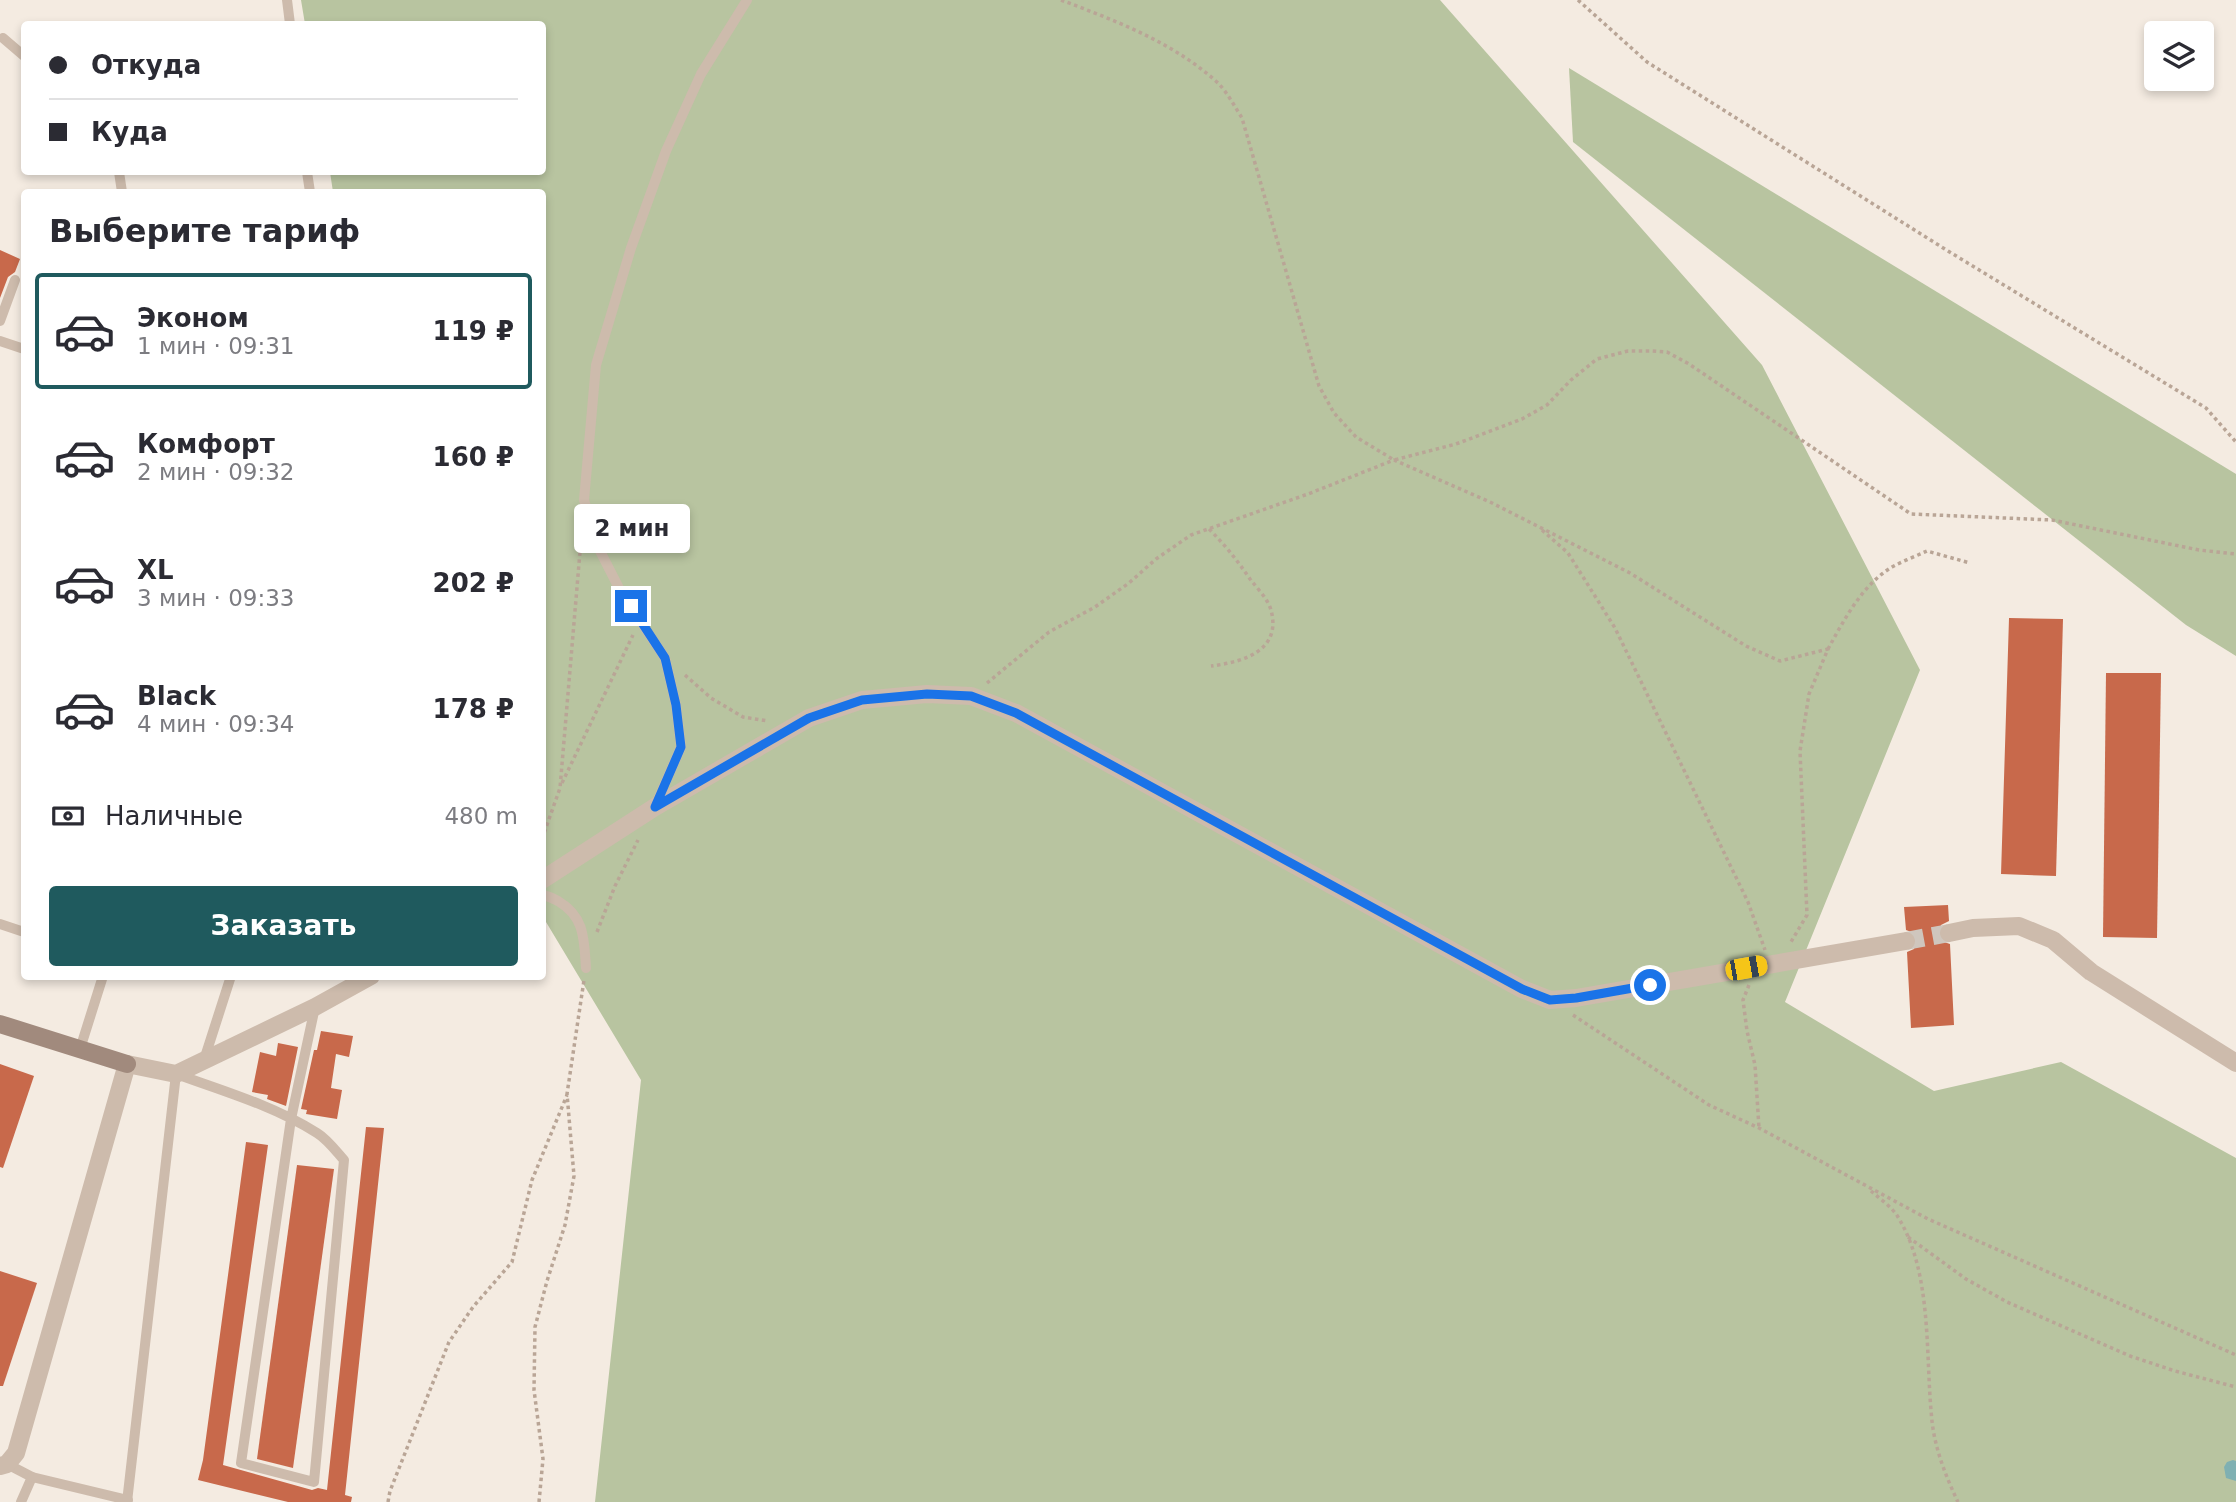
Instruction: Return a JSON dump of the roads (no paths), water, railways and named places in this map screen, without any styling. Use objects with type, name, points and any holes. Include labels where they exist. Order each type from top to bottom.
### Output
[{"type":"street","points":[[546,877],[655,807],[809,718],[862,700],[927,694],[971,696],[1016,713],[1522,989],[1550,1000],[1576,998],[1906,941]]},
{"type":"street","points":[[1949,933],[1973,928],[2019,926],[2053,940],[2091,972],[2236,1063]]},
{"type":"street","points":[[0,1024],[127,1065],[176,1074],[364,980]]},
{"type":"street","points":[[4,1465],[16,1453],[127,1065]]},
{"type":"lane","points":[[288,0],[290,21]]},
{"type":"lane","points":[[655,807],[681,747],[676,705],[665,658],[621,592],[599,548],[584,500],[596,365],[631,248],[666,151],[701,74],[747,0]]},
{"type":"lane","points":[[3,38],[21,53]]},
{"type":"lane","points":[[0,321],[15,280]]},
{"type":"lane","points":[[0,341],[21,347]]},
{"type":"lane","points":[[546,895],[572,909],[583,932],[586,968]]},
{"type":"lane","points":[[0,924],[21,931]]},
{"type":"lane","points":[[79,1049],[102,980]]},
{"type":"lane","points":[[204,1060],[230,980]]},
{"type":"lane","points":[[4,1465],[32,1477],[128,1501],[176,1074],[252,1101],[290,1119],[319,1134],[344,1160],[314,1482],[241,1463],[290,1119],[314,1007]]},
{"type":"lane","points":[[21,1502],[32,1477]]},
{"type":"water","points":[[2236,1461],[2236,1481],[2226,1478],[2224,1467],[2227,1462]]},
{"type":"tunnel","points":[[1906,941],[1949,933]]}]
